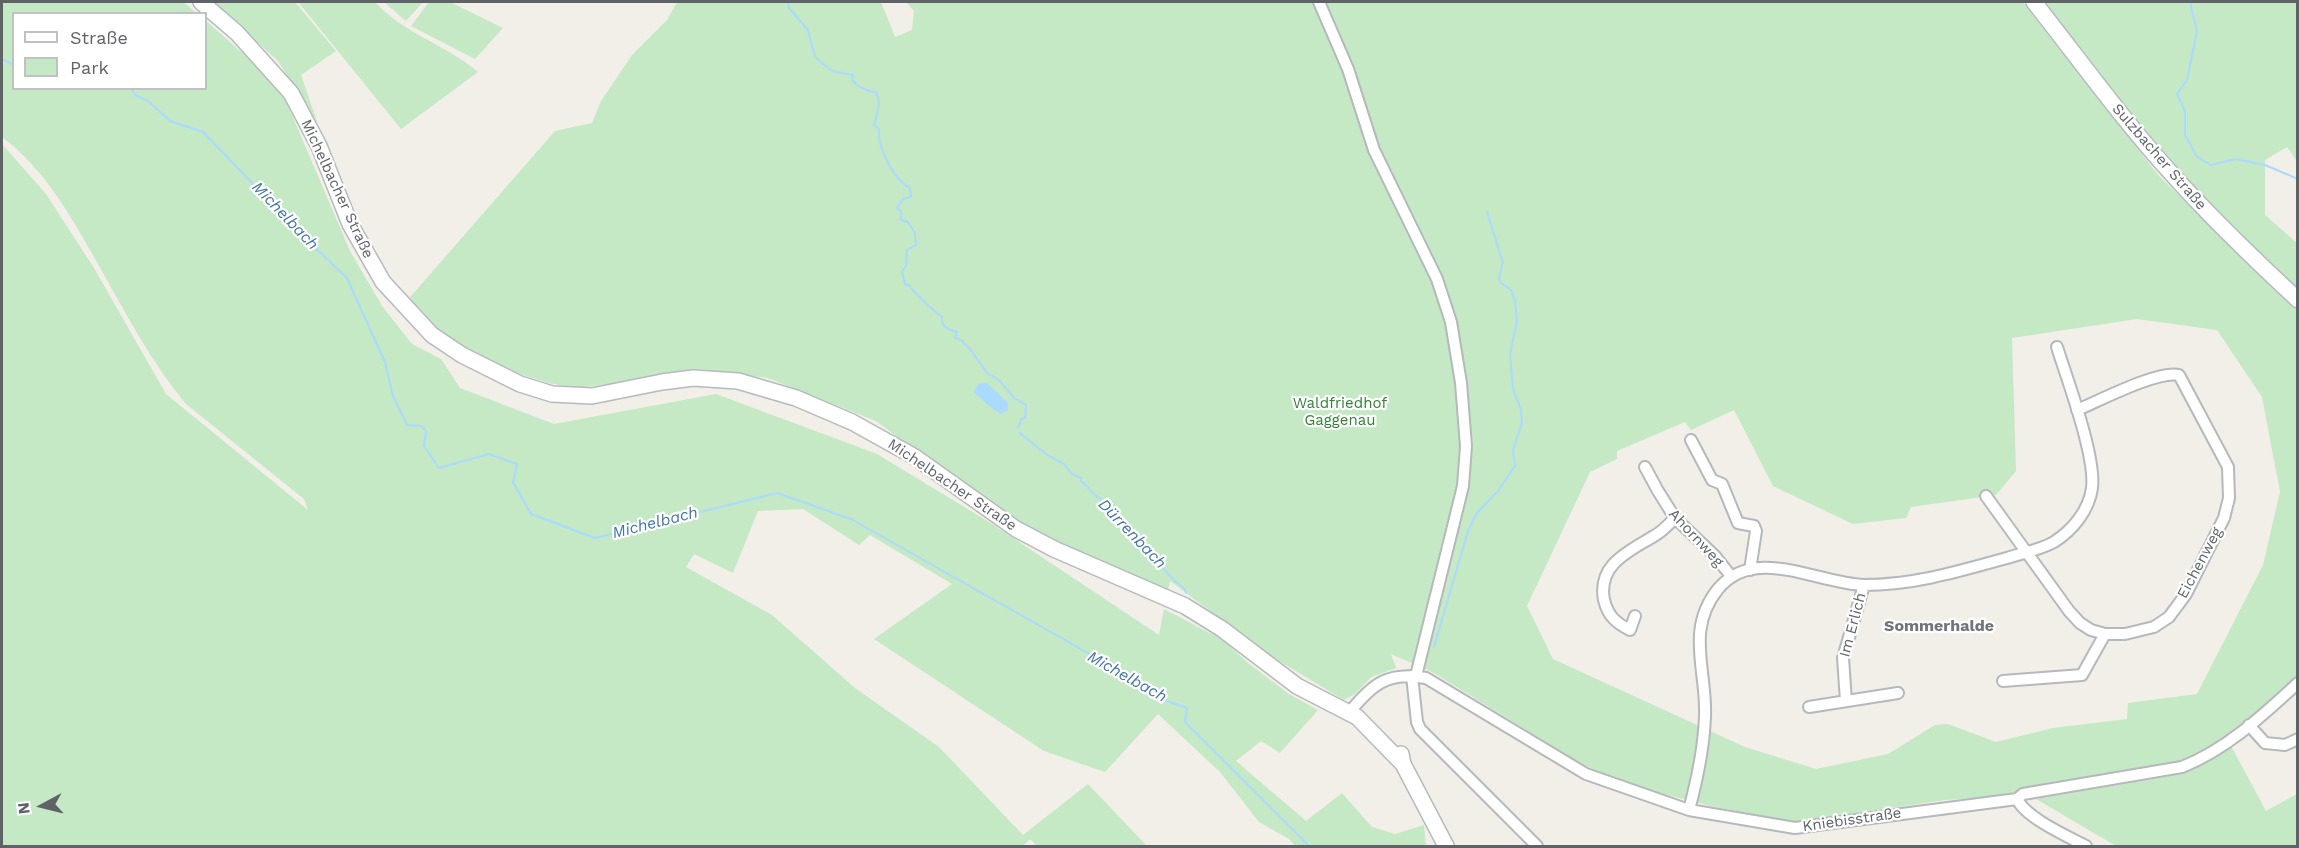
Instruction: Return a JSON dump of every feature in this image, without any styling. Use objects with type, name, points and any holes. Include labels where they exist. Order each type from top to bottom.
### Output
[{"type":"main road","name":"Michelbacher Straße","points":[[201,2],[237,33],[291,93],[320,146],[350,224],[383,282],[432,335],[462,355],[520,384],[552,394],[592,396],[693,378],[738,381],[796,398],[852,422],[915,457],[1016,529],[1054,549],[1185,606],[1222,629],[1297,686],[1353,715],[1368,719],[1400,749],[1403,764],[1446,846]]},
{"type":"main road","name":"Sulzbacher Straße","points":[[2034,2],[2111,102],[2170,172],[2212,218],[2298,300]]},
{"type":"street","points":[[1319,2],[1347,69],[1374,150],[1437,279],[1451,322],[1460,373],[1466,446],[1463,486],[1414,676],[1417,722],[1420,729],[1537,846]]},
{"type":"street","points":[[1689,810],[1701,757],[1705,715],[1698,636],[1706,609],[1718,590],[1731,576],[1761,568],[1781,569],[1864,585],[1926,579],[1952,574],[2054,542],[2085,513],[2092,484],[2088,455],[2077,410],[2057,347]]},
{"type":"street","name":"Eichenweg","points":[[2077,410],[2154,378],[2169,374],[2179,375],[2228,467],[2229,498],[2224,518],[2186,594],[2169,617],[2154,627],[2125,634],[2105,634]]},
{"type":"street","points":[[1691,440],[1712,480],[1722,484],[1738,523],[1754,526],[1756,531],[1750,570]]},
{"type":"street","name":"Ahornweg","points":[[1645,466],[1675,518],[1731,576]]},
{"type":"street","points":[[1986,496],[2080,623],[2091,630],[2105,634],[2082,675],[2003,681]]},
{"type":"street","points":[[1635,616],[1630,630],[1611,617],[1604,597],[1604,583],[1608,571],[1620,556],[1656,536],[1675,518]]},
{"type":"street","name":"Im Erlich","points":[[1846,701],[1843,658],[1864,585]]},
{"type":"street","points":[[1353,715],[1369,689],[1379,682],[1395,677],[1414,676]]},
{"type":"street","name":"Kniebisstraße","points":[[1414,676],[1438,683],[1586,774],[1689,810],[1795,828],[2017,799],[2023,794],[2182,767],[2205,758],[2237,737],[2298,683]]},
{"type":"street","points":[[1809,706],[1898,693]]},
{"type":"street","points":[[2249,725],[2265,743],[2285,745],[2298,740]]},
{"type":"street","points":[[2017,799],[2021,806],[2031,814],[2086,846]]},
{"type":"green space","points":[[2,2],[183,2],[196,12],[12,12],[12,90],[207,90],[207,22],[254,63],[286,101],[350,251],[382,306],[412,344],[441,359],[460,388],[554,424],[716,394],[877,454],[989,522],[1159,635],[1164,609],[1223,640],[1248,663],[1289,694],[1318,710],[1280,753],[1261,741],[1236,761],[1306,821],[1342,793],[1372,827],[1395,834],[1424,825],[1426,846],[1295,846],[1289,839],[1259,822],[1220,772],[1158,714],[1105,772],[1044,751],[874,639],[952,584],[870,535],[859,545],[803,509],[758,511],[733,573],[694,554],[686,567],[772,615],[855,688],[939,747],[1023,835],[1088,784],[1147,846],[1037,846],[1030,839],[1023,846],[2,846],[2,144],[46,194],[94,268],[166,394],[308,510],[304,499],[186,404],[150,354],[56,195],[31,164],[2,137]]},
{"type":"green space","points":[[295,2],[336,51],[301,75],[318,124],[278,61],[214,3]]},
{"type":"green space","points":[[300,2],[375,2],[400,23],[478,72],[401,129]]},
{"type":"green space","points":[[384,2],[423,2],[406,21]]},
{"type":"green space","points":[[429,2],[450,2],[503,28],[475,59],[411,26]]},
{"type":"green space","name":"Waldfriedhof Gaggenau","points":[[677,2],[881,2],[895,37],[912,30],[914,11],[906,2],[2023,2],[2159,176],[2297,310],[2297,680],[2234,735],[2183,761],[2130,774],[2037,787],[1993,797],[1945,800],[1796,822],[1715,807],[1620,783],[1575,760],[1434,673],[1391,654],[1396,668],[1371,677],[1355,694],[1344,700],[1271,656],[1170,581],[1168,590],[1041,535],[972,493],[876,421],[768,378],[698,369],[577,388],[549,383],[501,368],[447,340],[405,303],[555,131],[592,123],[601,101],[632,55],[667,20]],"holes":[[[2137,319],[2217,330],[2262,397],[2280,492],[2263,565],[2197,694],[2128,703],[2127,719],[2053,728],[1996,742],[1948,724],[1935,725],[1888,754],[1816,769],[1745,747],[1553,659],[1527,606],[1590,472],[1617,459],[1617,451],[1685,422],[1691,430],[1734,410],[1773,486],[1853,524],[1906,518],[1911,507],[1996,495],[2016,471],[2012,338]]]},
{"type":"green space","points":[[2042,2],[2297,2],[2297,161],[2287,147],[2265,160],[2265,215],[2297,243],[2297,291],[2205,200],[2130,112]]},
{"type":"green space","points":[[2230,744],[2266,811],[2297,794],[2297,846],[2116,846],[2036,799],[2183,774]]},
{"type":"water","points":[[987,383],[1008,403],[1008,410],[1001,414],[974,392],[978,384]]},
{"type":"waterway","name":"Dürrenbach","points":[[788,2],[789,8],[808,30],[815,57],[832,71],[853,75],[852,80],[857,85],[876,92],[879,104],[874,125],[879,129],[881,145],[893,171],[910,188],[911,197],[903,199],[897,208],[901,211],[901,220],[908,222],[915,233],[916,245],[907,250],[906,266],[902,271],[905,284],[910,286],[942,317],[946,327],[957,332],[955,338],[961,340],[970,349],[987,373],[999,380],[1014,398],[1026,405],[1025,418],[1021,419],[1018,428]]},
{"type":"waterway","points":[[2190,2],[2197,31],[2187,80],[2177,94],[2185,111],[2185,135],[2197,157],[2211,165],[2236,159],[2265,165],[2298,179]]},
{"type":"waterway","name":"Michelbach","points":[[2,59],[12,64]]},
{"type":"waterway","name":"Michelbach","points":[[132,90],[135,95],[148,101],[170,121],[203,132],[306,239],[347,278],[385,362],[393,396],[407,425],[422,426],[426,431],[424,446],[439,468],[489,454],[517,464],[513,482],[531,514],[595,538],[777,493],[851,519],[1118,670],[1167,701],[1187,708],[1185,722],[1309,846]]},
{"type":"waterway","points":[[1434,647],[1468,531],[1477,513],[1498,491],[1515,466],[1513,450],[1522,423],[1521,410],[1513,389],[1510,354],[1517,321],[1515,301],[1511,290],[1500,282],[1503,263],[1487,212]]},
{"type":"waterway","name":"Dürrenbach","points":[[1020,433],[1046,454],[1064,464],[1072,474],[1081,478],[1081,481],[1101,499],[1104,510],[1141,541],[1142,546],[1186,593]]},
{"type":"district","name":"Sommerhalde","points":[[1939,626]]}]
